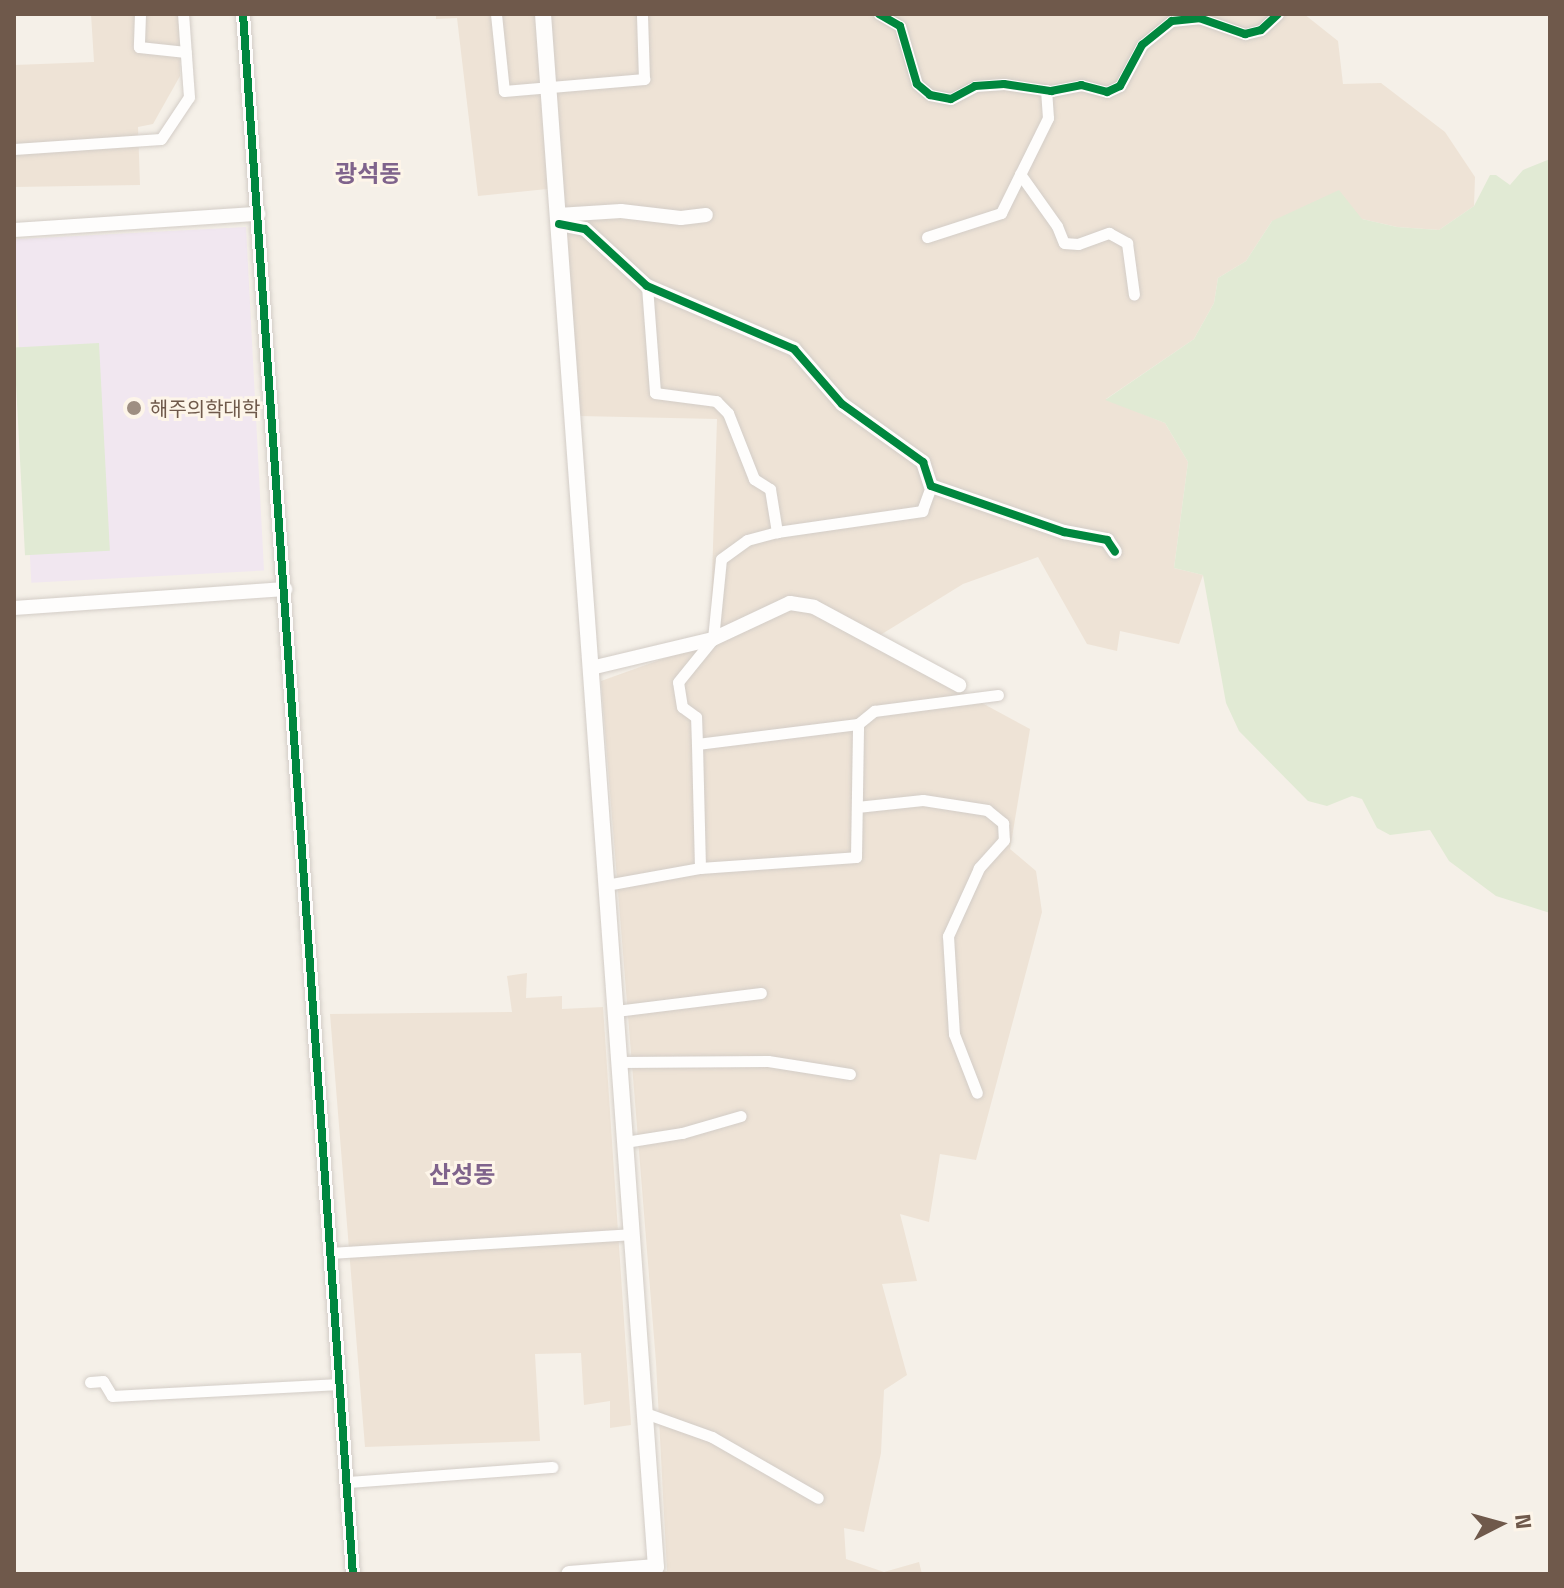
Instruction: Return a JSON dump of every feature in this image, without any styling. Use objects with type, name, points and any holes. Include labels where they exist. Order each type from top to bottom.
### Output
[{"type":"main road","points":[[543,14],[656,1567],[649,1571],[569,1574]]},
{"type":"street","points":[[140,14],[139,47],[186,52]]},
{"type":"street","points":[[14,149],[161,139],[189,97],[183,14]]},
{"type":"street","points":[[243,14],[353,1574]]},
{"type":"street","points":[[496,14],[504,91],[644,79],[642,14]]},
{"type":"street","points":[[879,14],[900,26],[917,84],[930,95],[951,99],[975,86],[1004,84],[1046,90],[1081,85],[1107,92],[1120,86],[1142,45],[1172,21],[1199,18],[1245,34],[1261,30],[1278,14]]},
{"type":"street","points":[[927,237],[1001,213],[1048,118],[1046,90]]},
{"type":"street","points":[[1020,174],[1057,226],[1064,243],[1078,244],[1109,233],[1127,243],[1134,295]]},
{"type":"street","points":[[558,220],[621,211],[681,218],[706,215]]},
{"type":"street","points":[[14,230],[258,214]]},
{"type":"street","points":[[558,220],[585,229],[647,286],[794,349],[842,404],[923,462],[931,486],[922,511],[777,532],[747,540],[721,559],[713,639],[678,682],[682,707],[696,717],[700,868]]},
{"type":"street","points":[[647,286],[655,393],[716,401],[728,413],[754,479],[770,489],[777,532]]},
{"type":"street","points":[[931,486],[1064,532],[1107,540],[1115,552]]},
{"type":"street","points":[[14,608],[285,589]]},
{"type":"street","points":[[591,668],[713,639],[790,603],[814,607],[959,685]]},
{"type":"street","points":[[697,744],[858,724],[874,711],[998,695]]},
{"type":"street","points":[[606,885],[700,868],[856,857],[858,724]]},
{"type":"street","points":[[857,807],[923,800],[987,810],[1003,823],[1004,840],[979,868],[948,936],[954,1034],[977,1093]]},
{"type":"street","points":[[616,1011],[761,993]]},
{"type":"street","points":[[619,1062],[768,1061],[850,1074]]},
{"type":"street","points":[[625,1142],[682,1133],[741,1116]]},
{"type":"street","points":[[331,1253],[632,1234]]},
{"type":"street","points":[[90,1382],[103,1381],[112,1396],[340,1384]]},
{"type":"street","points":[[645,1413],[712,1437],[818,1498]]},
{"type":"street","points":[[347,1482],[552,1467]]},
{"type":"shaded area","points":[[91,14],[179,14],[180,76],[153,124],[138,127],[140,185],[14,187],[14,65],[94,62]]},
{"type":"shaded area","points":[[436,14],[1304,14],[1338,41],[1343,84],[1381,83],[1445,132],[1475,177],[1474,206],[1439,230],[1397,227],[1362,219],[1272,221],[1246,261],[1218,278],[1214,303],[1194,339],[1106,399],[1165,423],[1188,462],[1174,568],[1203,575],[1179,644],[1120,631],[1117,651],[1087,644],[1038,557],[963,584],[869,642],[1030,729],[1010,849],[1036,871],[1042,912],[976,1160],[940,1154],[929,1222],[900,1214],[917,1281],[882,1284],[907,1375],[884,1390],[881,1453],[864,1532],[844,1528],[846,1559],[884,1572],[919,1562],[922,1574],[640,1574],[667,1571],[656,1362],[601,681],[710,642],[717,419],[579,416],[557,188],[478,196],[457,18],[436,19]]},
{"type":"shaded area","name":"해주의학대학","points":[[246,227],[264,571],[31,583],[14,239]]},
{"type":"shaded area","points":[[527,973],[526,998],[562,996],[562,1009],[603,1007],[631,1425],[610,1428],[610,1401],[584,1405],[581,1353],[535,1354],[540,1441],[365,1447],[330,1014],[512,1012],[507,976]]},
{"type":"green space","points":[[1550,159],[1550,913],[1496,896],[1449,861],[1430,830],[1390,835],[1377,828],[1362,799],[1352,796],[1327,806],[1308,801],[1239,731],[1226,703],[1203,575],[1174,568],[1188,462],[1165,423],[1105,400],[1194,339],[1214,303],[1218,278],[1246,261],[1272,221],[1339,190],[1362,219],[1397,227],[1439,230],[1474,206],[1490,175],[1496,175],[1510,185],[1523,170]]},
{"type":"green space","points":[[99,343],[110,551],[25,555],[14,347]]},
{"type":"cycle path","points":[[243,14],[353,1574]]},
{"type":"cycle path","points":[[879,14],[900,26],[917,84],[930,95],[951,99],[975,86],[1004,84],[1051,91],[1081,85],[1107,92],[1120,86],[1142,45],[1172,21],[1199,18],[1245,34],[1261,30],[1278,14]]},
{"type":"cycle path","points":[[559,224],[585,229],[647,286],[794,349],[842,404],[923,462],[931,486],[1064,532],[1107,540],[1115,552]]},
{"type":"place","name":"해주의학대학","points":[[134,408]]},
{"type":"district","name":"광석동","points":[[368,174]]},
{"type":"district","name":"산성동","points":[[462,1175]]}]
